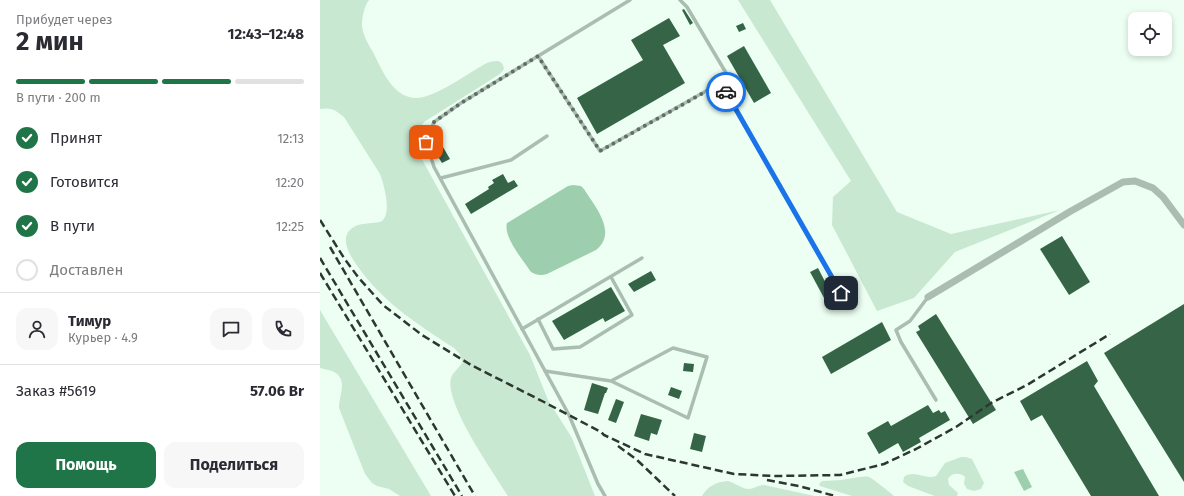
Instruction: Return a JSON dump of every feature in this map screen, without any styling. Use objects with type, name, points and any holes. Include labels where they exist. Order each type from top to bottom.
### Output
[{"type":"street","points":[[928,297],[1071,211],[1124,182],[1135,181],[1153,188],[1163,197],[1184,225]]},
{"type":"lane","points":[[605,496],[598,484],[569,415],[434,167],[426,142],[434,122],[461,103],[630,0]]},
{"type":"lane","points":[[538,56],[600,151],[729,78],[687,7],[680,0]]},
{"type":"lane","points":[[721,83],[841,293]]},
{"type":"lane","points":[[441,178],[511,160],[547,136]]},
{"type":"lane","points":[[522,329],[642,258]]},
{"type":"lane","points":[[538,319],[553,349],[580,347],[632,315],[610,277]]},
{"type":"lane","points":[[928,297],[910,321],[896,330],[901,342],[936,400]]},
{"type":"lane","points":[[545,371],[611,381],[688,418],[707,358],[673,348],[611,381]]},
{"type":"shaded area","points":[[320,0],[369,0],[362,19],[362,26],[365,36],[388,80],[393,87],[406,96],[414,98],[431,95],[451,85],[487,63],[498,61],[502,63],[504,69],[500,74],[424,122],[419,131],[417,145],[419,154],[530,355],[548,400],[572,438],[595,496],[508,496],[472,438],[455,404],[451,389],[451,378],[462,363],[460,355],[454,348],[411,319],[385,297],[362,272],[348,251],[346,236],[350,230],[357,225],[382,221],[385,217],[387,205],[380,174],[344,117],[327,108],[320,109]]},
{"type":"shaded area","points":[[738,0],[770,0],[897,212],[951,234],[1060,210],[955,252],[914,298],[877,311],[832,225],[833,197],[851,181]]},
{"type":"shaded area","points":[[568,186],[581,186],[584,189],[598,211],[605,228],[605,235],[602,243],[596,250],[547,274],[541,275],[533,273],[519,255],[511,241],[508,235],[507,223]]},
{"type":"shaded area","points":[[320,310],[431,496],[400,496],[389,489],[372,483],[365,474],[339,408],[342,382],[337,374],[320,368]]},
{"type":"shaded area","points":[[961,457],[972,459],[984,483],[981,489],[974,491],[967,489],[964,484],[965,477],[958,474],[951,475],[948,479],[949,485],[958,493],[957,496],[935,496],[908,486],[903,482],[904,477],[912,474],[928,477],[936,476],[945,463]]},
{"type":"shaded area","points":[[1023,469],[1032,487],[1024,491],[1014,472]]},
{"type":"shaded area","points":[[869,477],[894,496],[852,496],[820,486],[819,484],[822,481]]},
{"type":"shaded area","points":[[728,481],[746,489],[764,485],[815,496],[702,496],[713,485]]},
{"type":"building","points":[[684,9],[693,23],[690,25],[682,10]]},
{"type":"building","points":[[669,18],[680,36],[663,45],[685,83],[597,134],[577,98],[643,60],[631,40]]},
{"type":"building","points":[[743,23],[746,29],[739,32],[736,26]]},
{"type":"building","points":[[744,46],[771,93],[754,103],[727,56]]},
{"type":"building","points":[[443,147],[450,159],[442,163],[435,152]]},
{"type":"building","points":[[503,174],[508,183],[514,180],[518,186],[471,214],[465,204],[489,189],[488,187],[494,183],[492,180]]},
{"type":"building","points":[[1062,236],[1090,282],[1069,295],[1040,249]]},
{"type":"building","points":[[818,268],[837,305],[830,309],[810,272]]},
{"type":"building","points":[[651,271],[656,280],[634,292],[628,284]]},
{"type":"building","points":[[611,287],[625,311],[605,322],[603,318],[564,340],[552,321]]},
{"type":"building","points":[[1184,304],[1184,482],[1104,353]]},
{"type":"building","points":[[936,314],[996,410],[973,424],[916,332],[920,330],[918,326]]},
{"type":"building","points":[[882,322],[891,340],[831,374],[822,357]]},
{"type":"building","points":[[1087,361],[1098,381],[1094,386],[1159,496],[1091,496],[1042,415],[1031,421],[1020,401]]},
{"type":"building","points":[[684,363],[694,364],[693,372],[683,371]]},
{"type":"building","points":[[592,383],[608,388],[598,414],[584,410]]},
{"type":"building","points":[[671,387],[682,391],[679,399],[668,395]]},
{"type":"building","points":[[616,399],[624,402],[616,423],[608,420]]},
{"type":"building","points":[[928,405],[933,413],[939,410],[941,413],[945,411],[950,420],[919,438],[921,442],[903,452],[898,443],[879,454],[867,433],[888,421],[891,426]]},
{"type":"building","points":[[641,414],[662,420],[657,435],[651,433],[649,441],[634,436]]},
{"type":"building","points":[[694,433],[706,436],[702,452],[690,449]]},
{"type":"railway","points":[[320,220],[358,277],[383,305],[422,335],[471,365],[544,402],[604,435],[645,454],[734,474],[775,476],[840,475],[884,464],[916,449],[956,427],[991,403],[1027,385],[1110,334]]},
{"type":"railway","points":[[330,247],[475,496]]},
{"type":"railway","points":[[320,258],[462,496]]},
{"type":"railway","points":[[320,273],[455,496]]},
{"type":"railway","points":[[618,446],[637,460],[675,496]]},
{"type":"railway","points":[[767,480],[799,486],[835,496]]},
{"type":"way so far","points":[[426,142],[434,122],[461,103],[538,56],[600,151],[721,83],[726,92]]},
{"type":"route","points":[[726,92],[841,293]]}]
